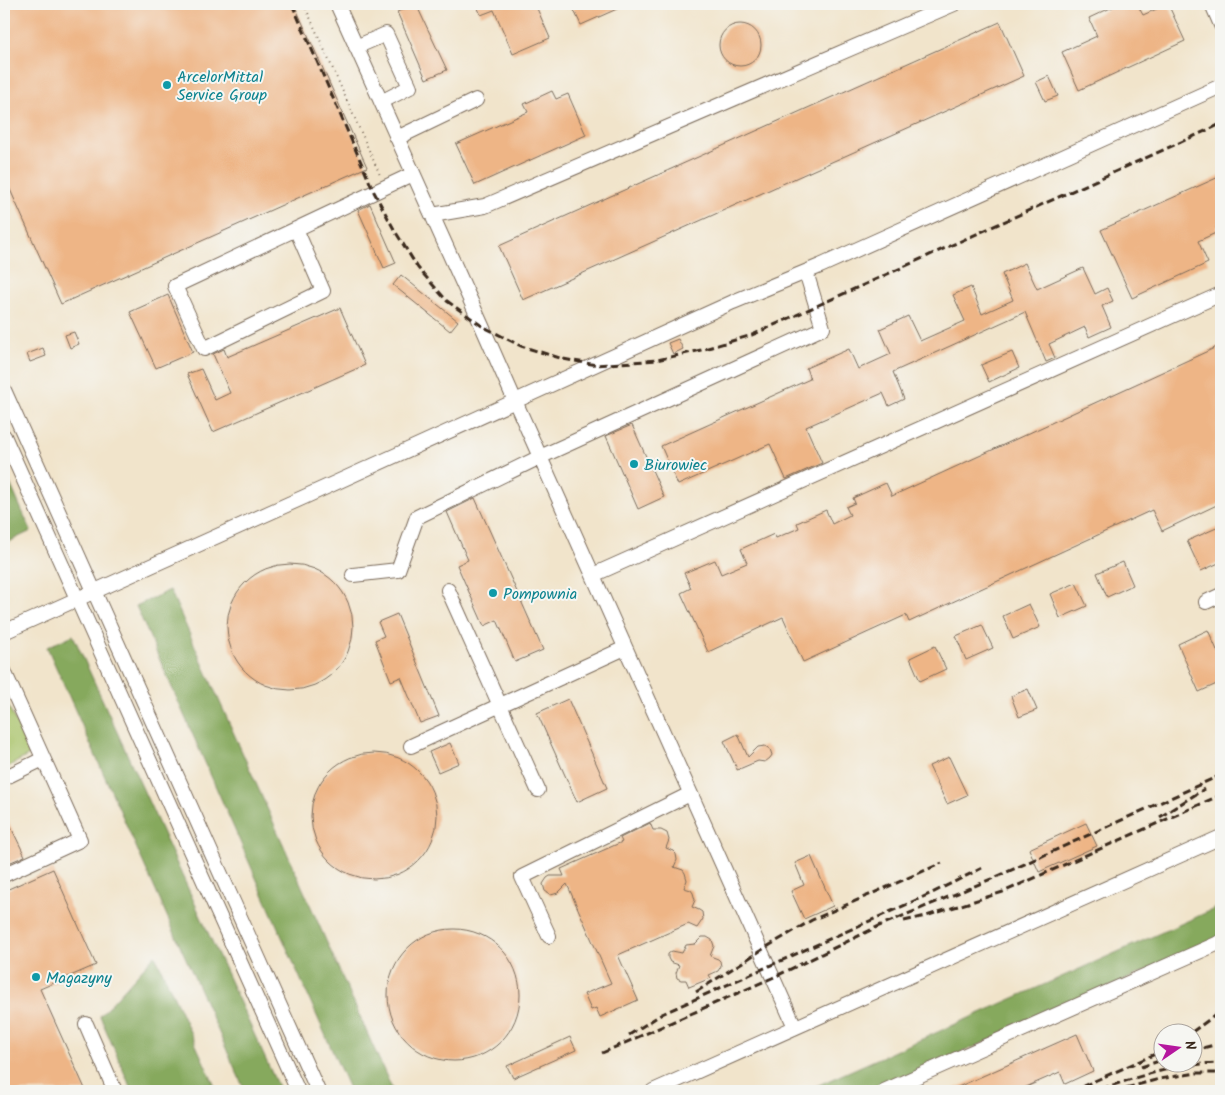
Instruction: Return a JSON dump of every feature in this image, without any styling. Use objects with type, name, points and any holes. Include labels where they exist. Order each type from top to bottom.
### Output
[{"type":"lane","points":[[337,4],[794,1027]]},
{"type":"lane","points":[[432,215],[485,206],[954,4]]},
{"type":"lane","points":[[1212,4],[1221,26]]},
{"type":"lane","points":[[356,47],[386,34],[410,87],[381,102]]},
{"type":"lane","points":[[4,632],[733,302],[806,272],[1221,86]]},
{"type":"lane","points":[[397,138],[476,100]]},
{"type":"lane","points":[[296,229],[324,291],[204,349],[175,286],[385,187],[413,174]]},
{"type":"lane","points":[[353,575],[398,570],[417,517],[540,457],[823,328],[806,272]]},
{"type":"lane","points":[[593,576],[1221,294]]},
{"type":"lane","points":[[4,390],[318,1091]]},
{"type":"lane","points":[[4,436],[298,1091]]},
{"type":"lane","points":[[448,590],[538,790]]},
{"type":"lane","points":[[1206,602],[1221,595]]},
{"type":"lane","points":[[411,746],[625,648]]},
{"type":"lane","points":[[4,671],[80,840],[4,875]]},
{"type":"lane","points":[[4,778],[43,759]]},
{"type":"lane","points":[[549,936],[522,877],[690,794]]},
{"type":"lane","points":[[653,1091],[1221,837]]},
{"type":"lane","points":[[889,1090],[1221,942]]},
{"type":"lane","points":[[86,1024],[115,1091]]},
{"type":"path","points":[[304,4],[385,187]]},
{"type":"green space","points":[[4,470],[31,531],[4,544]]},
{"type":"green space","points":[[170,590],[393,1091],[350,1091],[136,606]]},
{"type":"green space","points":[[73,635],[280,1091],[245,1091],[47,647]]},
{"type":"green space","points":[[4,697],[31,754],[4,769],[6,752],[4,751]]},
{"type":"green space","points":[[1221,906],[1221,937],[876,1091],[805,1091]]},
{"type":"green space","points":[[155,955],[217,1091],[132,1091],[100,1016]]},
{"type":"building","name":"ArcelorMittal Service Group","points":[[4,4],[294,4],[367,167],[61,304],[4,176]]},
{"type":"building","points":[[416,4],[447,70],[426,79],[397,12]]},
{"type":"building","points":[[476,4],[535,4],[550,38],[513,54],[494,10],[481,15]]},
{"type":"building","points":[[571,4],[628,4],[581,25]]},
{"type":"building","points":[[1119,4],[1137,4],[1143,15],[1168,4],[1185,41],[1079,90],[1062,52],[1097,36],[1089,18]]},
{"type":"building","points":[[1000,22],[1024,76],[523,300],[499,246]]},
{"type":"building","points":[[744,24],[752,27],[758,33],[761,45],[758,57],[752,63],[736,66],[728,63],[722,57],[719,41],[722,33],[728,27]]},
{"type":"building","points":[[1049,76],[1058,96],[1045,101],[1036,82]]},
{"type":"building","points":[[552,91],[556,99],[568,94],[586,135],[475,185],[456,144],[528,112],[524,104]]},
{"type":"building","points":[[1221,176],[1221,225],[1216,227],[1218,232],[1198,241],[1208,263],[1132,298],[1101,230]]},
{"type":"building","points":[[370,204],[396,263],[384,268],[358,210]]},
{"type":"building","points":[[1025,263],[1037,289],[1083,268],[1095,294],[1107,288],[1113,301],[1102,306],[1111,327],[1089,337],[1085,327],[1049,344],[1055,358],[1046,362],[1025,312],[893,372],[904,399],[889,406],[883,393],[806,427],[822,463],[786,479],[770,444],[678,485],[661,446],[810,379],[806,368],[849,349],[858,369],[891,354],[880,329],[908,316],[920,341],[965,321],[953,295],[971,287],[982,314],[1013,300],[1002,274]]},
{"type":"building","points":[[401,275],[458,321],[450,331],[393,285]]},
{"type":"building","points":[[168,295],[193,352],[156,368],[130,312]]},
{"type":"building","points":[[340,308],[365,365],[213,432],[187,374],[201,369],[215,400],[230,393],[213,354],[224,349],[227,357]]},
{"type":"building","points":[[74,332],[79,344],[70,348],[65,335]]},
{"type":"building","points":[[678,339],[683,349],[673,354],[668,343]]},
{"type":"building","points":[[1221,345],[1221,503],[1162,531],[1152,510],[909,622],[906,615],[803,662],[783,617],[708,652],[681,593],[691,588],[684,573],[715,560],[721,574],[747,563],[741,549],[774,534],[776,538],[799,528],[797,523],[826,510],[832,524],[850,515],[846,507],[855,503],[853,498],[886,483],[892,496]]},
{"type":"building","points":[[43,348],[46,356],[30,362],[27,354]]},
{"type":"building","points":[[1012,352],[1019,368],[989,382],[981,365]]},
{"type":"building","name":"Biurowiec","points":[[632,425],[664,497],[638,509],[606,436]]},
{"type":"building","name":"Pompownia","points":[[475,498],[543,650],[515,662],[497,620],[484,626],[457,565],[468,560],[447,512]]},
{"type":"building","points":[[1221,526],[1221,562],[1201,571],[1187,541]]},
{"type":"building","points":[[1123,562],[1133,585],[1107,597],[1097,573]]},
{"type":"building","points":[[290,564],[314,569],[334,583],[348,603],[353,627],[348,651],[334,671],[314,685],[290,690],[266,685],[246,671],[232,651],[227,627],[232,603],[246,583],[266,569]]},
{"type":"building","points":[[1076,583],[1087,606],[1060,618],[1050,594]]},
{"type":"building","points":[[1029,604],[1040,627],[1013,639],[1003,616]]},
{"type":"building","points":[[397,614],[439,716],[420,723],[401,677],[391,681],[375,640],[384,636],[378,622]]},
{"type":"building","points":[[982,625],[993,648],[966,660],[956,636]]},
{"type":"building","points":[[1208,630],[1221,659],[1221,682],[1199,692],[1178,644]]},
{"type":"building","points":[[935,646],[946,669],[920,681],[910,658]]},
{"type":"building","points":[[1028,689],[1037,710],[1019,717],[1011,696]]},
{"type":"building","points":[[568,699],[607,788],[577,802],[537,713]]},
{"type":"building","points":[[738,734],[748,757],[758,747],[765,746],[770,749],[772,755],[770,758],[765,762],[758,761],[737,770],[724,741]]},
{"type":"building","points":[[450,743],[459,763],[438,772],[429,752]]},
{"type":"building","points":[[374,753],[398,758],[418,772],[432,792],[437,816],[432,840],[418,860],[398,874],[374,879],[350,874],[330,860],[316,840],[311,816],[316,792],[330,772],[350,758]]},
{"type":"building","points":[[949,757],[967,795],[947,804],[929,766]]},
{"type":"building","points":[[4,813],[25,856],[4,865]]},
{"type":"building","points":[[650,823],[653,830],[661,830],[667,833],[669,840],[666,848],[676,854],[677,860],[674,867],[683,870],[685,873],[687,880],[684,888],[691,890],[693,893],[695,900],[692,907],[702,912],[703,919],[697,928],[688,924],[618,955],[638,1000],[600,1017],[596,1008],[591,1010],[584,994],[611,983],[567,884],[558,893],[551,895],[545,891],[543,884],[550,876],[564,876],[561,869],[622,842],[620,838]]},
{"type":"building","points":[[1086,823],[1097,846],[1039,872],[1029,849]]},
{"type":"building","points":[[811,856],[833,906],[804,919],[791,891],[804,885],[795,863]]},
{"type":"building","name":"Magazyny","points":[[53,869],[96,965],[40,989],[86,1091],[4,1091],[4,891]]},
{"type":"building","points":[[454,929],[479,934],[490,940],[500,949],[509,959],[515,970],[520,995],[515,1020],[509,1031],[500,1041],[490,1050],[479,1056],[454,1061],[429,1056],[418,1050],[408,1041],[399,1031],[393,1020],[388,995],[393,970],[399,959],[408,949],[418,940],[429,934]]},
{"type":"building","points":[[702,937],[712,940],[714,946],[710,956],[718,959],[721,966],[718,971],[709,975],[711,978],[689,987],[686,980],[677,978],[676,973],[679,965],[670,962],[668,954],[672,951],[682,953],[686,945],[695,944]]},
{"type":"building","points":[[1077,1034],[1093,1071],[1065,1084],[1060,1072],[1017,1091],[949,1091]]},
{"type":"building","points":[[570,1037],[576,1050],[513,1078],[507,1066]]},
{"type":"railway","points":[[292,4],[374,192],[418,268],[447,301],[482,326],[521,346],[563,359],[597,365],[657,360],[701,350],[752,335],[1221,124]]},
{"type":"railway","points":[[602,1053],[772,978],[879,926],[996,877],[1221,775]]},
{"type":"railway","points":[[1160,817],[1204,789]]},
{"type":"railway","points":[[904,921],[1003,892],[1221,795]]},
{"type":"railway","points":[[696,992],[812,920],[942,863]]},
{"type":"railway","points":[[629,1035],[662,1014],[932,893],[982,868]]},
{"type":"railway","points":[[1202,1025],[1221,1011]]},
{"type":"railway","points":[[1202,1048],[1221,1043]]},
{"type":"railway","points":[[1072,1091],[1152,1055]]},
{"type":"railway","points":[[1141,1067],[1152,1063]]},
{"type":"railway","points":[[1101,1089],[1175,1068],[1221,1063]]},
{"type":"railway","points":[[1126,1088],[1159,1079],[1197,1073],[1221,1073]]},
{"type":"place","name":"ArcelorMittal Service Group","points":[[167,85]]},
{"type":"place","name":"Biurowiec","points":[[634,464]]},
{"type":"place","name":"Pompownia","points":[[493,593]]},
{"type":"place","name":"Magazyny","points":[[36,977]]}]
